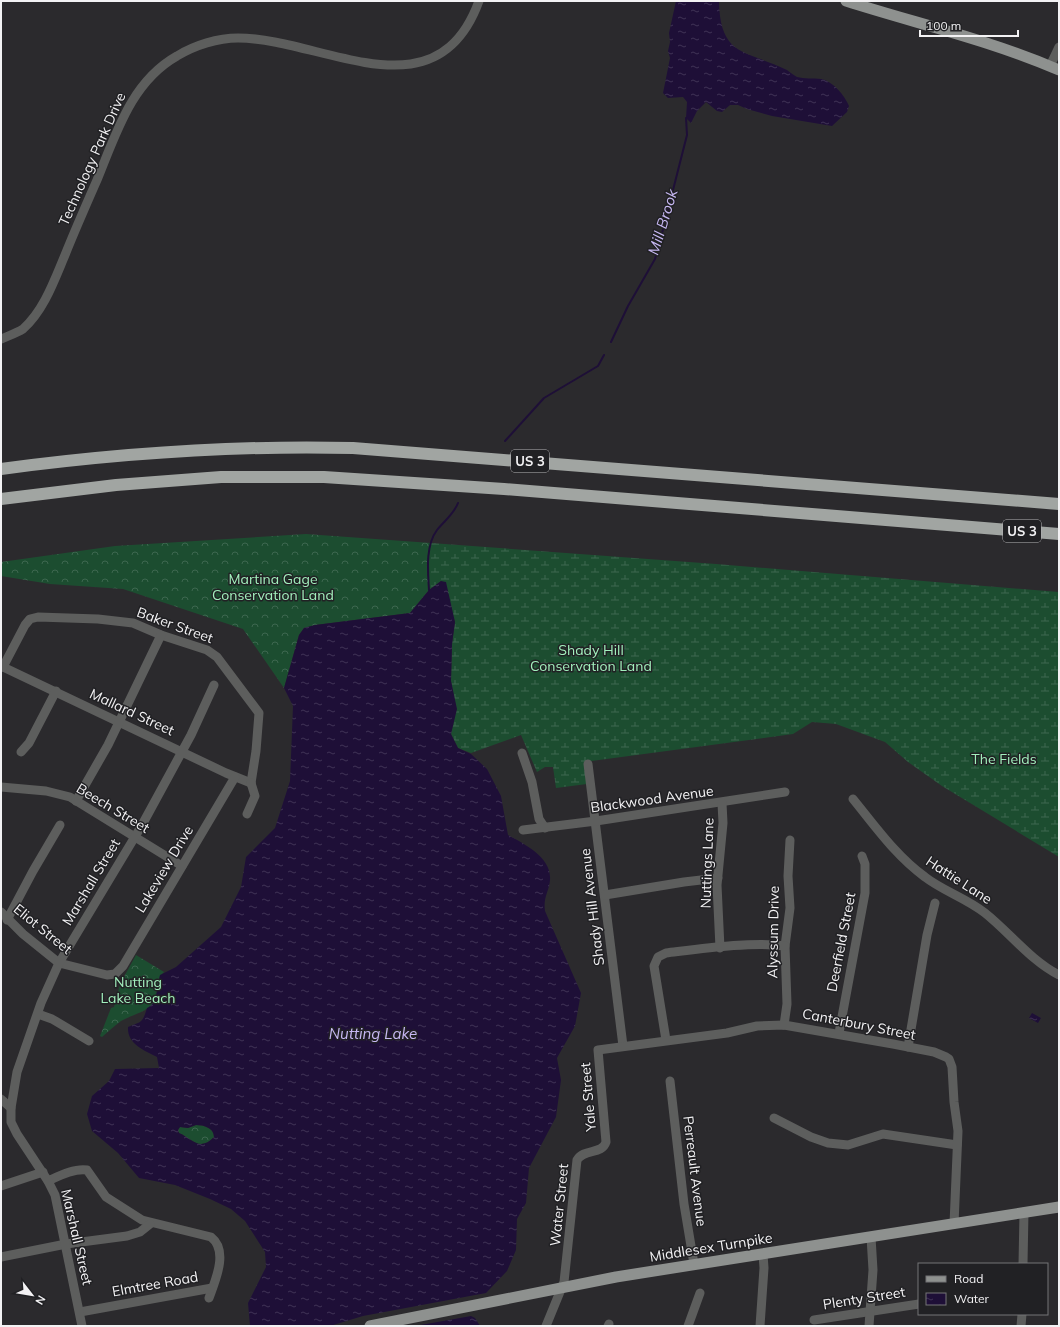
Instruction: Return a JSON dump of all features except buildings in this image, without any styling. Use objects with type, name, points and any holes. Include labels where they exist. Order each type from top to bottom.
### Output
[{"type":"highway","name":"US 3","points":[[1,469],[94,456],[156,451],[265,447],[346,448],[400,451],[1059,504]]},
{"type":"highway","name":"US 3","points":[[1,499],[116,485],[221,477],[324,477],[504,489],[1059,534]]},
{"type":"main road","points":[[846,1],[933,28],[956,33],[1014,52],[1054,68]]},
{"type":"main road","name":"Middlesex Turnpike","points":[[370,1326],[563,1287],[694,1264],[1059,1207]]},
{"type":"street","name":"Technology Park Drive","points":[[1,339],[22,330],[44,301],[119,126],[143,84],[160,66],[177,55],[199,46],[219,40],[237,38],[272,41],[355,62],[401,66],[415,64],[439,53],[455,42],[471,22],[479,1]]},
{"type":"street","points":[[1054,68],[1059,47]]},
{"type":"street","name":"Baker Street","points":[[2,667],[19,633],[30,619],[38,617],[74,618],[133,623],[161,635],[207,650],[217,657],[257,709],[260,720],[252,783],[255,796],[247,814]]},
{"type":"street","points":[[76,801],[120,722],[161,635]]},
{"type":"street","name":"Mallard Street","points":[[2,667],[56,691],[235,777],[252,783]]},
{"type":"street","name":"Marshall Street","points":[[82,1326],[57,1203],[43,1172],[13,1128],[10,1116],[17,1072],[38,1014],[59,963],[134,837],[182,751],[200,718],[214,685]]},
{"type":"street","points":[[20,752],[29,743],[56,691]]},
{"type":"street","points":[[522,753],[532,782],[539,819],[545,828]]},
{"type":"street","name":"Shady Hill Avenue","points":[[588,764],[623,1046]]},
{"type":"street","name":"Lakeview Drive","points":[[115,974],[123,966],[235,777]]},
{"type":"street","name":"Beech Street","points":[[1,788],[46,791],[63,794],[182,866]]},
{"type":"street","name":"Blackwood Avenue","points":[[523,830],[596,821],[785,792]]},
{"type":"street","name":"Hattie Lane","points":[[853,799],[895,851],[915,870],[926,878],[974,904],[1000,925],[1044,966],[1059,975]]},
{"type":"street","name":"Nuttings Lane","points":[[720,948],[718,878],[723,823],[722,802]]},
{"type":"street","points":[[8,920],[33,871],[60,825]]},
{"type":"street","name":"Alyssum Drive","points":[[784,1024],[787,1004],[785,946],[790,908],[788,876],[790,840]]},
{"type":"street","name":"Deerfield Street","points":[[839,1033],[866,886],[865,864],[862,856]]},
{"type":"street","points":[[605,895],[718,878]]},
{"type":"street","points":[[908,1047],[934,903]]},
{"type":"street","name":"Eliot Street","points":[[1,912],[8,920],[59,963],[107,975],[115,974]]},
{"type":"street","points":[[666,1040],[655,980],[654,966],[656,960],[666,953],[762,945],[785,946]]},
{"type":"street","points":[[38,1014],[90,1041]]},
{"type":"street","name":"Canterbury Street","points":[[598,1050],[727,1033],[757,1026],[784,1024],[839,1033],[942,1055],[952,1063],[954,1102],[958,1125],[954,1224]]},
{"type":"street","name":"Yale Street","points":[[598,1050],[606,1142]]},
{"type":"street","name":"Perreault Avenue","points":[[670,1081],[684,1204],[694,1264]]},
{"type":"street","points":[[1,1099],[11,1108]]},
{"type":"street","points":[[774,1118],[811,1137],[828,1143],[848,1145],[883,1134],[957,1145]]},
{"type":"street","name":"Water Street","points":[[563,1287],[569,1249],[577,1160],[582,1154],[600,1149],[606,1142]]},
{"type":"street","points":[[48,1181],[64,1174],[87,1170],[106,1197],[125,1211],[150,1224],[200,1234],[215,1241],[219,1248],[219,1267],[209,1298]]},
{"type":"street","points":[[1,1186],[43,1172]]},
{"type":"street","points":[[1023,1263],[1024,1212]]},
{"type":"street","points":[[1,1257],[66,1244],[127,1236],[140,1232],[150,1224]]},
{"type":"street","points":[[869,1326],[873,1270],[871,1237]]},
{"type":"street","points":[[760,1326],[764,1268],[763,1254]]},
{"type":"street","points":[[546,1326],[563,1287]]},
{"type":"street","name":"Elmtree Road","points":[[80,1312],[212,1288]]},
{"type":"street","points":[[688,1326],[700,1293]]},
{"type":"street","name":"Plenty Street","points":[[814,1320],[918,1304]]},
{"type":"street","points":[[1021,1326],[1022,1315]]},
{"type":"green space","name":"Martina Gage Conservation Land","points":[[306,534],[431,543],[427,566],[429,590],[410,613],[315,625],[304,628],[299,635],[284,688],[243,629],[123,589],[50,584],[1,576],[1,562],[115,546]]},
{"type":"green space","name":"Shady Hill Conservation Land","points":[[431,543],[716,564],[1059,592],[1059,857],[942,786],[908,762],[885,742],[836,724],[812,722],[793,734],[584,762],[587,784],[556,788],[553,767],[545,767],[537,772],[521,735],[471,753],[458,748],[451,734],[456,709],[451,681],[452,644],[455,622],[441,581],[429,590],[427,566]]},
{"type":"green space","name":"Nutting Lake Beach","points":[[136,955],[164,972],[159,980],[154,1002],[145,1010],[121,1021],[102,1037],[100,1036],[111,1008],[114,1007],[120,984]]},
{"type":"green space","points":[[196,1125],[210,1129],[214,1134],[214,1137],[204,1144],[200,1144],[179,1133],[178,1130],[180,1127],[188,1128]]},
{"type":"water","points":[[676,1],[719,1],[724,33],[730,43],[738,49],[787,70],[797,77],[825,80],[842,94],[849,106],[847,112],[832,126],[772,116],[738,105],[730,105],[722,112],[717,111],[706,102],[697,111],[691,123],[686,118],[687,102],[683,97],[668,98],[663,93],[670,58],[668,51],[670,42],[669,33]]},
{"type":"water","name":"Nutting Lake","points":[[441,581],[446,582],[455,622],[452,644],[451,681],[457,709],[451,734],[458,748],[471,754],[487,769],[501,796],[508,835],[536,852],[547,865],[550,880],[545,898],[545,911],[581,993],[575,1026],[557,1058],[561,1080],[556,1117],[529,1168],[526,1203],[517,1219],[516,1250],[507,1271],[486,1293],[363,1316],[330,1326],[250,1326],[248,1303],[266,1267],[265,1252],[245,1221],[231,1209],[210,1199],[175,1185],[139,1178],[118,1153],[92,1131],[87,1114],[92,1096],[109,1081],[115,1069],[159,1068],[157,1057],[137,1046],[133,1042],[128,1033],[128,1027],[139,1023],[144,1017],[147,1008],[153,1003],[160,975],[176,967],[221,927],[241,887],[246,857],[275,828],[290,781],[293,706],[284,688],[299,635],[304,628],[315,625],[410,613],[429,590]],"holes":[[[199,1125],[205,1126],[214,1134],[214,1137],[204,1144],[196,1143],[179,1133],[178,1130],[180,1127],[188,1128]]]},
{"type":"water","points":[[1032,1013],[1041,1018],[1038,1023],[1029,1018]]},
{"type":"water","points":[[471,1316],[475,1318],[480,1326],[415,1326]]},
{"type":"waterway","name":"Mill Brook","points":[[611,342],[628,306],[655,259],[687,135],[686,118]]},
{"type":"waterway","name":"Mill Brook","points":[[505,441],[544,398],[598,366],[604,355]]},
{"type":"waterway","name":"Mill Brook","points":[[429,590],[428,559],[433,536],[458,503]]},
{"type":"park label","name":"The Fields","points":[[1004,759]]}]
